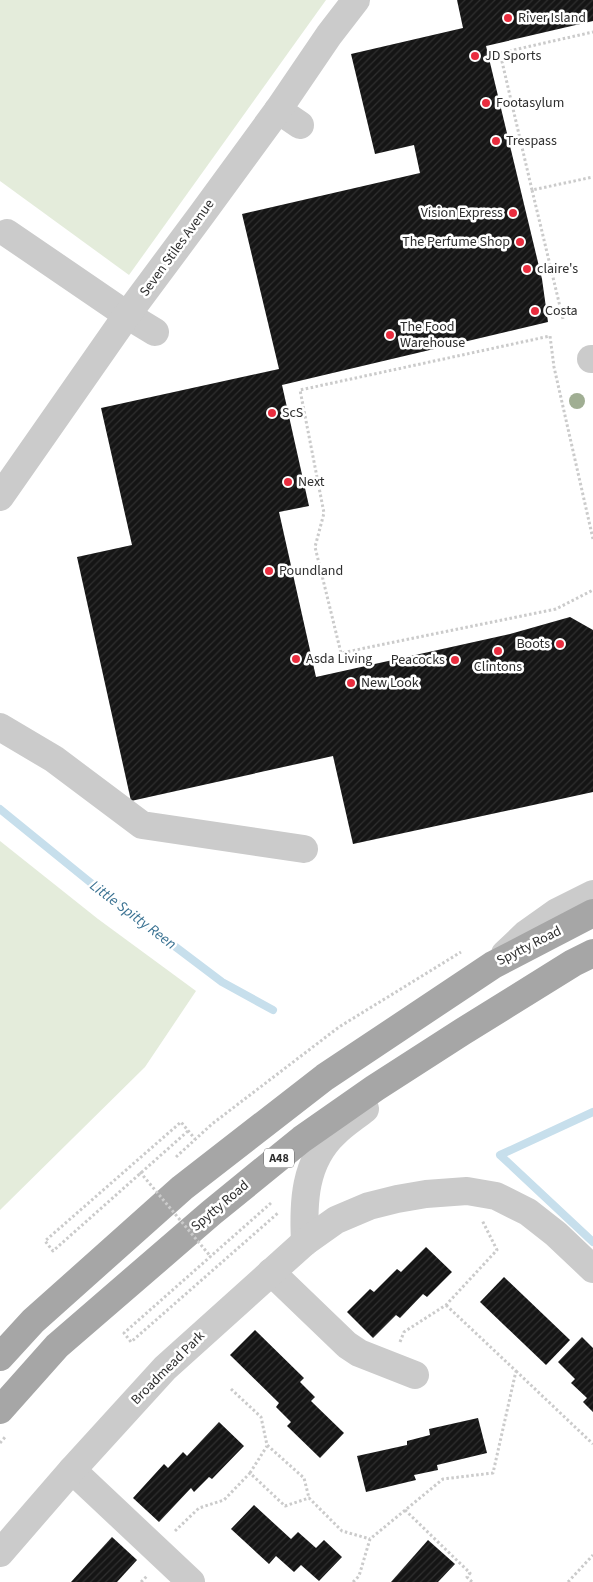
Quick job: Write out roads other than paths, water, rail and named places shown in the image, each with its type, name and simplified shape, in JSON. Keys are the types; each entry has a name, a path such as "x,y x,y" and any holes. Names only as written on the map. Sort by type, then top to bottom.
{"main road":[{"name":"Spytty Road","path":"0,1357 33,1321 182,1188 324,1077 492,965 593,913"},
{"name":"Spytty Road","path":"0,1410 57,1346 211,1213 302,1139 375,1088 462,1032 573,963 593,953"}],"street":[{"name":"Seven Stiles Avenue","path":"0,497 127,315 289,117 329,35 356,0"},
{"path":"7,233 127,315 156,332"},
{"path":"0,727 54,759 142,825 304,849"},
{"path":"492,965 526,934 557,912 593,894"},
{"path":"305,1242 304,1197 308,1178 322,1148 334,1133 462,1032"},
{"name":"Broadmead Park","path":"0,1553 72,1470 166,1368 305,1242 336,1220 369,1206 426,1194 467,1191 496,1196 528,1212 556,1234 593,1269"},
{"path":"271,1272 347,1345 359,1353 415,1375"},
{"path":"72,1470 191,1582"}],"waterway":[{"name":"Little Spitty Reen","path":"0,809 91,883 222,982 273,1010"},
{"path":"593,1112 500,1155 593,1242"}],"place":[{"name":"River Island","path":"508,18"},
{"name":"JD Sports","path":"475,56"},
{"name":"Footasylum","path":"486,103"},
{"name":"Trespass","path":"496,141"},
{"name":"Vision Express","path":"513,213"},
{"name":"The Perfume Shop","path":"520,242"},
{"name":"claire's","path":"527,269"},
{"name":"Costa","path":"535,311"},
{"name":"The Food Warehouse","path":"390,335"},
{"name":"ScS","path":"272,413"},
{"name":"Next","path":"288,482"},
{"name":"Poundland","path":"269,571"},
{"name":"Boots","path":"560,644"},
{"name":"Clintons","path":"498,651"},
{"name":"Asda Living","path":"296,659"},
{"name":"Peacocks","path":"455,660"},
{"name":"New Look","path":"351,683"}]}
